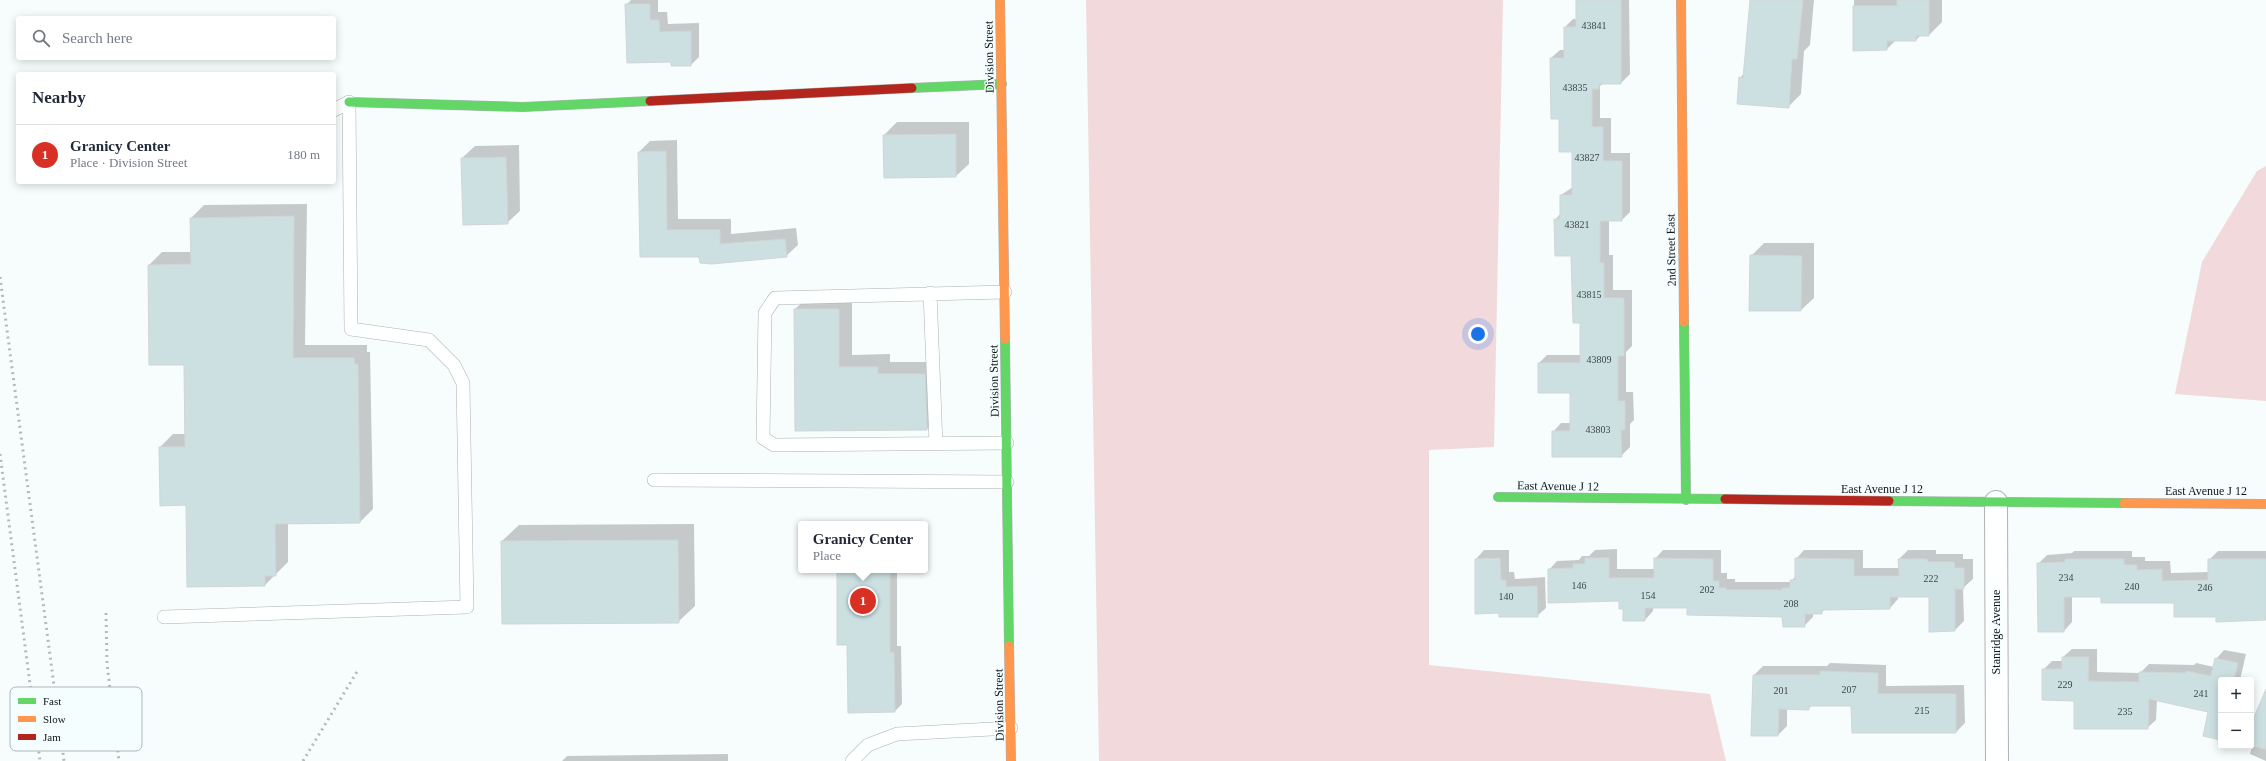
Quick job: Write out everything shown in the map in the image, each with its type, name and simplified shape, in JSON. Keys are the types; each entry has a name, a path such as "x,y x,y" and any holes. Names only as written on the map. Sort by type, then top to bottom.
{"street":[{"name":"Division Street","path":"1000,0 1011,761"},
{"name":"2nd Street East","path":"1681,0 1686,500"},
{"path":"349,102 523,107 1002,84"},
{"name":"East Avenue J 12","path":"1498,497 1686,500 2266,504"},
{"name":"Stanridge Avenue","path":"1996,502 1996,761"}],"lane":[{"path":"164,617 467,607 463,383 454,365 429,340 351,329 349,102 336,109"},
{"path":"1005,292 775,298 765,313 763,438 774,445 1007,443"},
{"path":"930,293 936,444"},
{"path":"654,480 1007,482"},
{"path":"852,761 868,745 897,734 1011,728"}],"shaded area":[{"path":"1086,0 1503,0 1494,447 1429,450 1429,665 1710,694 1726,761 1099,761"},
{"path":"2266,166 2266,401 2175,394 2202,262 2257,171"}],"building":[{"path":"1576,0 1621,0 1621,84 1599,84 1599,89 1592,89 1592,127 1603,127 1603,161 1622,161 1622,221 1600,221 1600,263 1604,263 1604,298 1624,298 1624,356 1618,356 1618,401 1625,401 1625,430 1621,430 1622,457 1552,457 1552,431 1570,431 1570,393 1538,393 1538,363 1580,363 1580,323 1573,323 1571,256 1555,256 1554,219 1560,219 1560,195 1572,195 1572,152 1559,152 1559,119 1551,119 1550,58 1564,58 1564,27 1576,27"},
{"path":"1750,0 1803,0 1797,59 1792,59 1789,108 1737,104 1739,77 1743,78"},
{"path":"1897,0 1929,0 1929,36 1916,36 1916,41 1887,41 1887,50 1853,51 1853,6 1897,6"},
{"path":"625,4 650,4 650,20 659,20 660,32 691,31 691,66 671,66 671,62 627,63"},
{"path":"956,134 956,177 884,178 883,135"},
{"path":"666,151 667,230 720,230 720,244 785,239 787,257 712,264 700,263 699,257 640,257 638,152"},
{"path":"506,157 508,224 463,225 461,158"},
{"path":"294,216 293,358 354,358 355,364 358,364 360,523 275,524 276,576 265,576 265,586 187,587 186,505 160,506 159,447 185,447 184,365 149,365 148,265 191,264 190,218"},
{"path":"1750,255 1802,256 1801,311 1749,311"},
{"path":"794,309 839,309 839,367 878,367 878,374 925,374 927,430 795,431"},
{"path":"678,540 679,623 502,624 501,541"},
{"path":"1500,558 1501,580 1506,580 1506,587 1537,586 1538,617 1499,617 1499,613 1475,614 1475,559"},
{"path":"1585,558 1609,558 1609,578 1654,578 1654,558 1713,559 1713,581 1719,581 1719,588 1726,588 1726,590 1782,590 1782,588 1790,588 1790,580 1795,580 1795,558 1854,559 1854,576 1899,576 1898,559 1927,559 1928,562 1954,562 1955,568 1964,568 1964,589 1955,589 1955,631 1929,632 1929,597 1890,597 1890,609 1822,610 1822,614 1805,614 1805,627 1783,627 1782,617 1687,615 1687,608 1645,608 1645,621 1623,621 1623,609 1619,609 1619,601 1548,603 1548,569 1573,568 1573,564 1585,564"},
{"path":"2065,559 2124,559 2124,565 2137,565 2137,570 2162,569 2162,581 2208,580 2208,559 2266,559 2266,620 2216,622 2216,617 2174,617 2174,603 2101,603 2101,597 2064,597 2064,632 2038,632 2037,563 2065,562"},
{"path":"837,573 890,573 890,653 894,652 895,712 848,713 847,645 837,645"},
{"path":"2062,657 2089,657 2088,681 2139,682 2139,672 2186,673 2186,671 2211,676 2215,658 2238,663 2235,677 2218,677 2218,739 2203,736 2208,712 2149,699 2148,729 2074,729 2074,701 2042,700 2042,669 2062,669"},
{"path":"1820,671 1878,673 1878,694 1956,694 1956,733 1852,733 1851,706 1809,706 1809,710 1779,709 1778,736 1751,736 1753,675 1820,675"},
{"path":"2266,689 2266,749 2254,747 2254,717"}],"railway":[{"path":"0,277 54,687"},
{"path":"0,454 30,687"},
{"path":"106,613 107,664 110,687"},
{"path":"303,761 358,670"},
{"path":"39,751 40,761"},
{"path":"63,751 64,761"},
{"path":"118,751 119,761"}],"traffic: fast":[{"path":"912,88 1002,84"},
{"path":"349,102 523,107 650,101"},
{"path":"1684,322 1686,500"},
{"path":"1005,339 1009,646"},
{"path":"1498,497 1725,499"},
{"path":"1889,501 2124,503"}],"traffic: slow":[{"path":"1000,0 1005,339"},
{"path":"1681,0 1684,322"},
{"path":"2124,503 2266,504"},
{"path":"1009,646 1011,761"}],"traffic: jam":[{"path":"650,101 912,88"},
{"path":"1725,499 1889,501"}],"place":[{"name":"Granicy Center","path":"863,601"}]}
